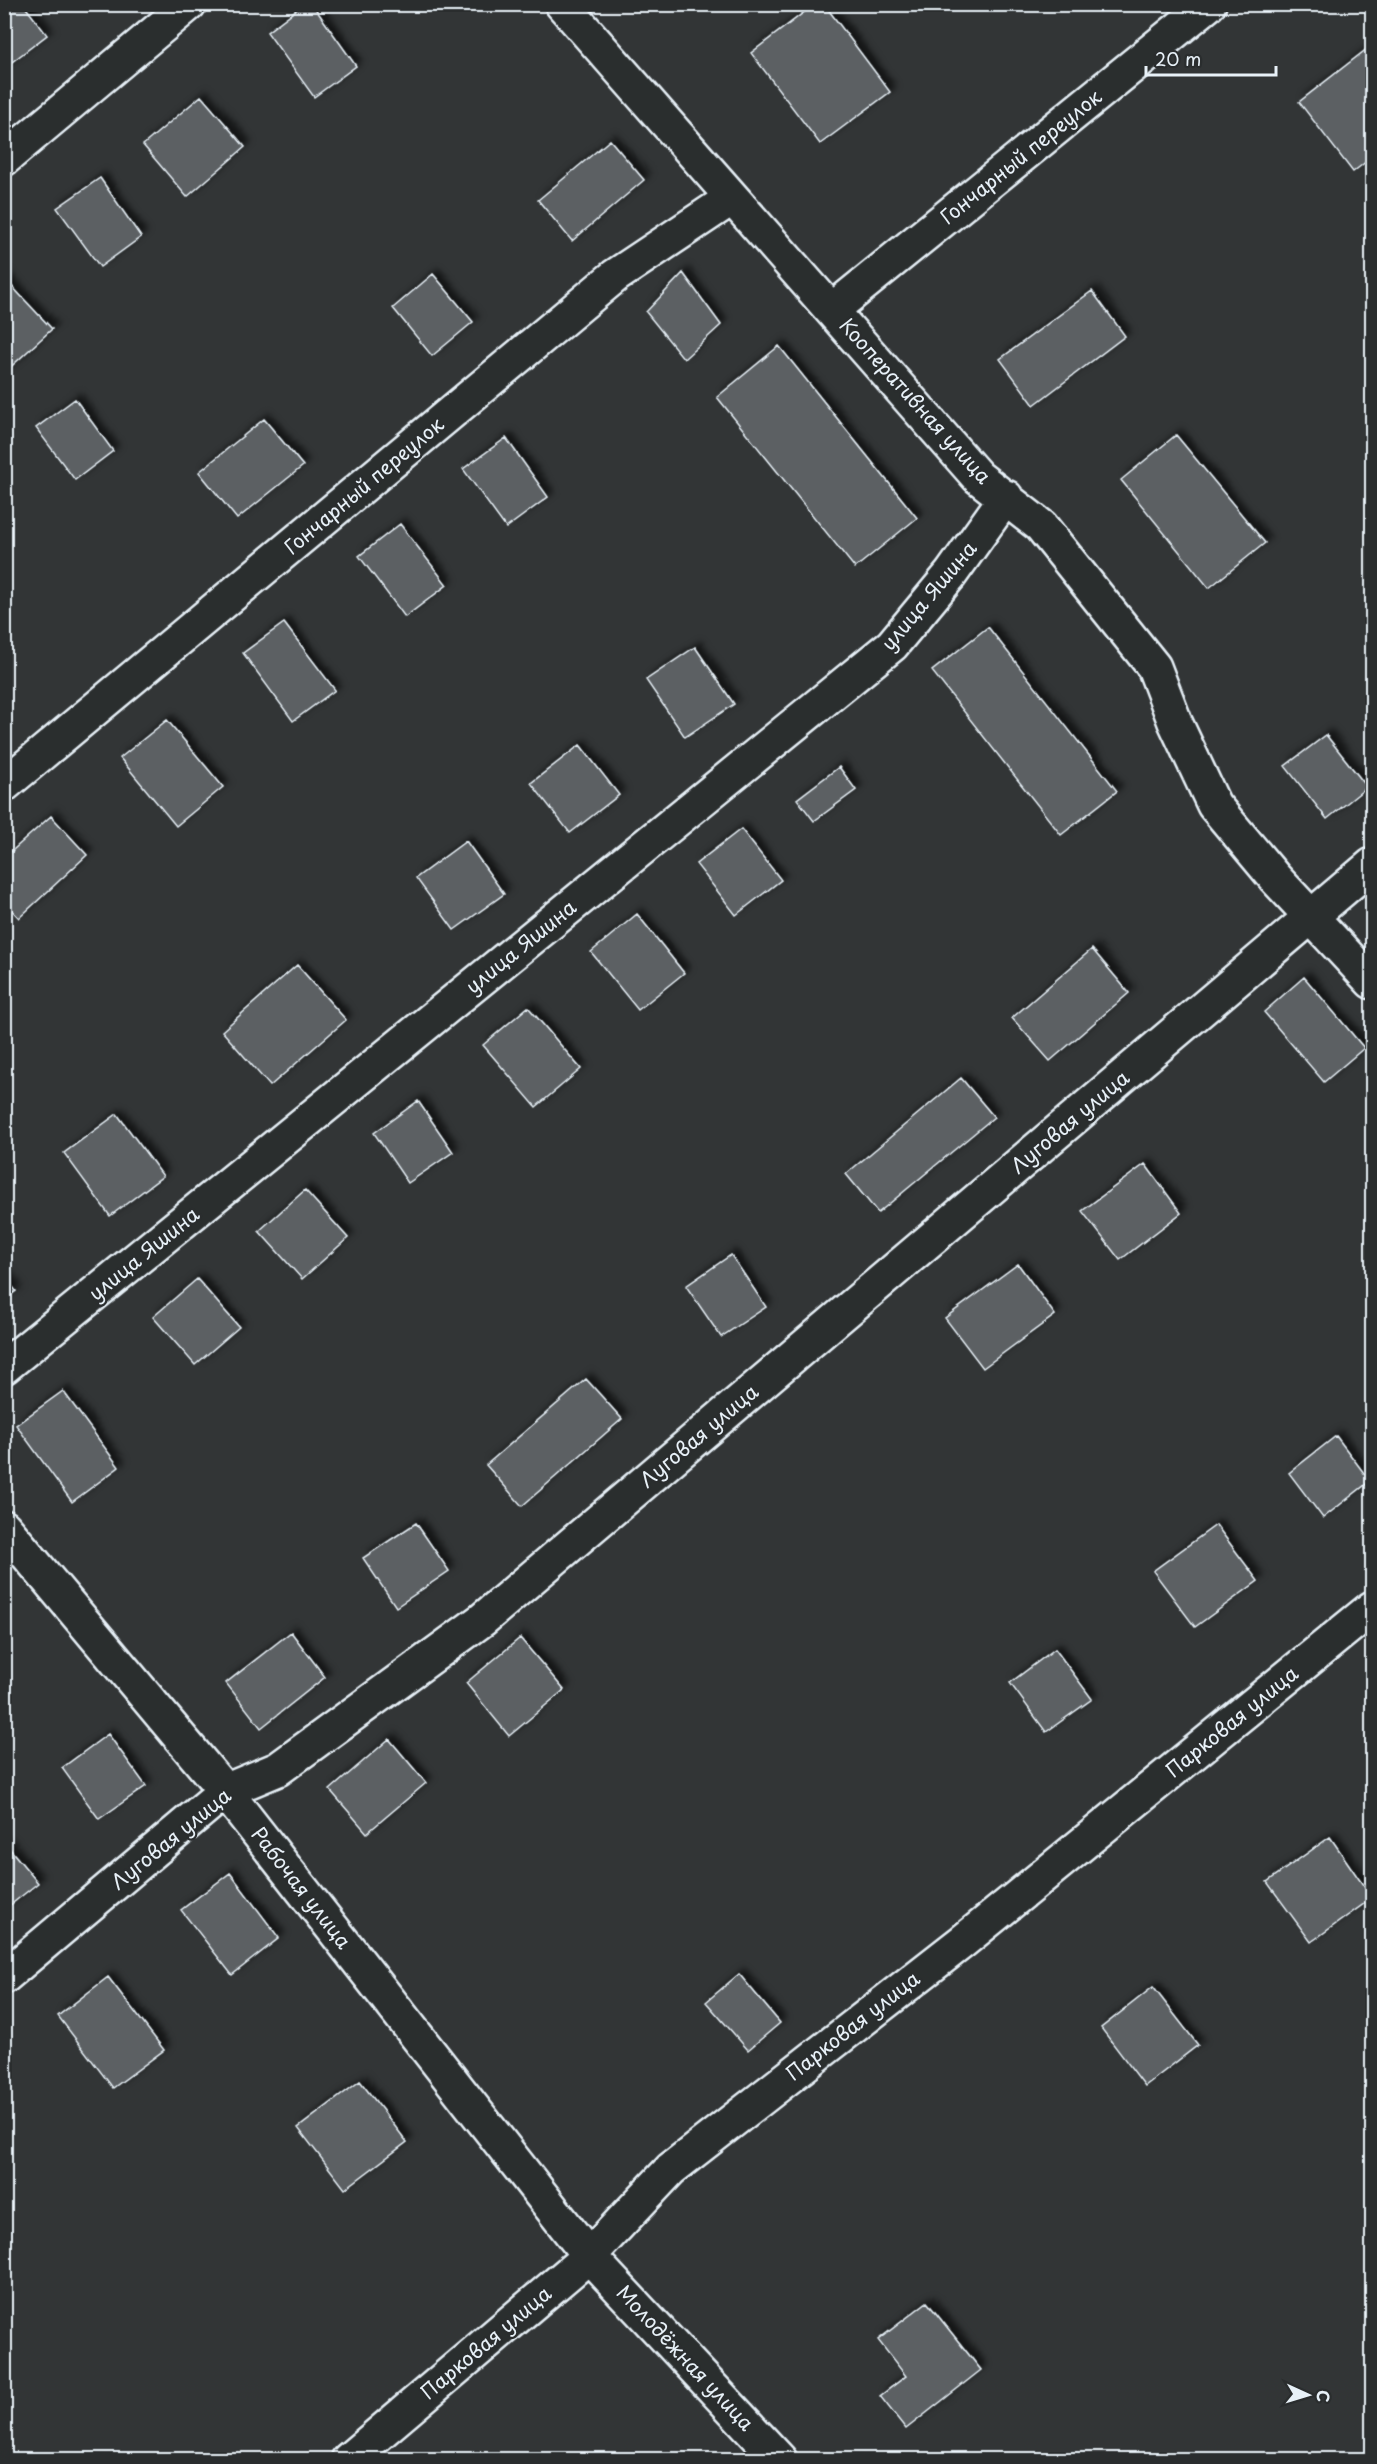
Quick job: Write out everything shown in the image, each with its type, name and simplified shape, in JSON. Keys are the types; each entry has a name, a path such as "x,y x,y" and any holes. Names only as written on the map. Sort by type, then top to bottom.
{"street":[{"path":"4,159 189,4"},
{"name":"Кооперативная улица","path":"562,4 978,477 1041,526 1154,667 1175,722 1214,805 1275,878 1313,916 1372,982"},
{"name":"Гончарный переулок","path":"832,310 1209,4"},
{"name":"Гончарный переулок","path":"4,786 615,276 732,198"},
{"name":"улица Яшина","path":"4,1367 892,645 951,574 1006,497"},
{"name":"Луговая улица","path":"4,1977 225,1791 278,1769 482,1620 1372,865"},
{"name":"Рабочая улица","path":"4,1527 225,1791 589,2256"},
{"name":"Парковая улица","path":"348,2460 589,2256 670,2169 962,1942 1372,1608"},
{"name":"Молодёжная улица","path":"589,2256 780,2460"}],"building":[{"path":"4,4 23,4 47,35 4,68"},
{"path":"304,4 312,4 356,66 314,97 267,32"},
{"path":"815,4 824,4 890,92 820,144 751,53"},
{"path":"1372,45 1372,157 1353,172 1299,102"},
{"path":"201,96 245,147 187,197 143,145"},
{"path":"610,140 644,180 572,241 538,200"},
{"path":"100,178 141,237 100,267 57,208"},
{"path":"683,273 721,325 684,359 646,312"},
{"path":"433,274 473,322 432,356 393,308"},
{"path":"4,278 52,329 4,373"},
{"path":"1092,291 1125,336 1034,405 1000,359"},
{"path":"779,346 917,518 855,568 717,397"},
{"path":"75,399 113,451 75,480 36,428"},
{"path":"264,419 303,466 237,519 199,472"},
{"path":"1176,435 1265,543 1209,588 1121,480"},
{"path":"506,438 548,497 506,528 463,469"},
{"path":"400,524 447,585 405,617 359,556"},
{"path":"284,623 335,690 293,721 243,653"},
{"path":"988,627 1117,791 1061,835 932,671"},
{"path":"695,647 734,704 685,737 646,680"},
{"path":"167,720 223,787 176,826 120,758"},
{"path":"1326,735 1367,787 1327,819 1285,766"},
{"path":"580,745 619,795 570,833 531,783"},
{"path":"839,767 856,790 814,821 797,799"},
{"path":"51,816 87,855 19,918 4,902 4,858"},
{"path":"741,829 781,880 736,915 696,864"},
{"path":"466,841 504,894 454,930 416,878"},
{"path":"637,914 684,973 638,1010 591,952"},
{"path":"1092,949 1129,993 1050,1061 1012,1018"},
{"path":"297,965 346,1020 270,1086 222,1031"},
{"path":"1304,977 1364,1048 1324,1082 1264,1012"},
{"path":"528,1007 581,1069 536,1107 483,1045"},
{"path":"961,1078 994,1117 878,1213 846,1174"},
{"path":"418,1101 453,1152 408,1183 374,1133"},
{"path":"117,1114 163,1176 110,1216 64,1153"},
{"path":"1145,1164 1181,1213 1120,1260 1082,1211"},
{"path":"305,1190 348,1238 302,1279 259,1231"},
{"path":"731,1255 766,1307 721,1337 686,1286"},
{"path":"1018,1264 1055,1315 983,1368 945,1318"},
{"path":"4,1276 16,1291 4,1300"},
{"path":"197,1279 239,1327 195,1365 153,1317"},
{"path":"586,1379 622,1419 522,1506 486,1465"},
{"path":"63,1391 119,1467 72,1502 16,1425"},
{"path":"1336,1436 1370,1481 1323,1518 1289,1473"},
{"path":"416,1523 449,1571 396,1607 363,1558"},
{"path":"1216,1525 1258,1581 1195,1627 1153,1571"},
{"path":"291,1632 325,1677 261,1728 226,1683"},
{"path":"520,1638 564,1690 509,1736 466,1683"},
{"path":"1055,1649 1092,1699 1046,1732 1010,1683"},
{"path":"108,1734 146,1786 99,1819 62,1768"},
{"path":"389,1739 426,1783 367,1833 330,1790"},
{"path":"1330,1837 1372,1898 1311,1942 1267,1882"},
{"path":"4,1842 38,1883 4,1910"},
{"path":"230,1873 279,1938 232,1975 181,1910"},
{"path":"739,1974 780,2023 748,2050 706,2002"},
{"path":"108,1977 164,2050 113,2088 58,2016"},
{"path":"1153,1987 1198,2045 1145,2086 1101,2028"},
{"path":"360,2081 407,2142 345,2189 298,2128"},
{"path":"927,2302 981,2370 906,2429 880,2396 906,2376 878,2340"}]}
